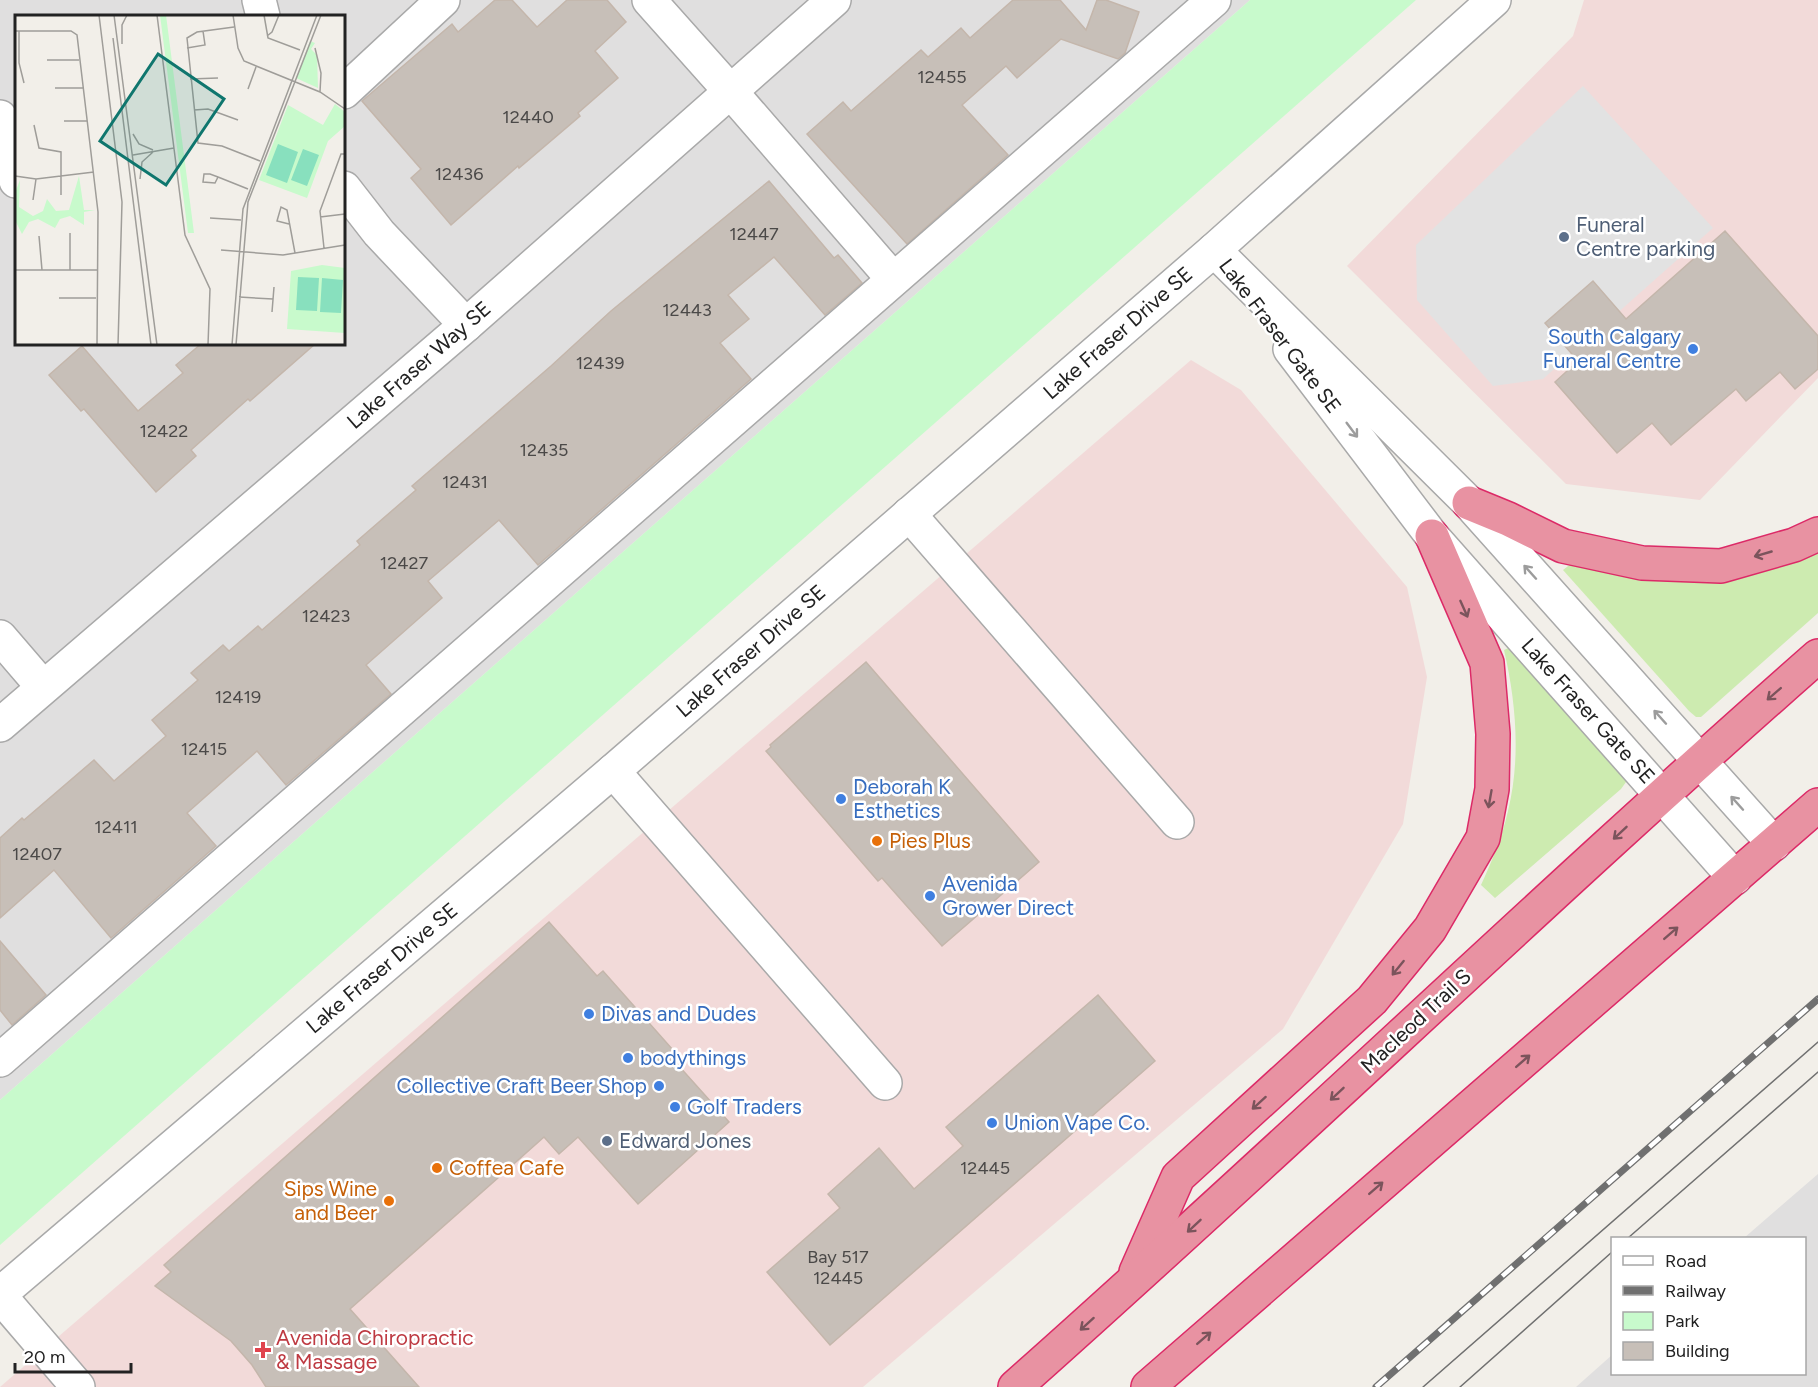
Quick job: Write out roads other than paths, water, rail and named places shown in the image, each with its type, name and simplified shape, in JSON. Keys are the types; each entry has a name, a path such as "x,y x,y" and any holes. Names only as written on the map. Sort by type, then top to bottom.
{"highway":[{"path":"1469,503 1563,546 1642,563 1721,566 1794,545 1818,534"},
{"path":"1131,1285 1178,1177 1372,1000 1430,928 1482,838 1492,778 1493,734 1487,663 1432,536"},
{"name":"Macleod Trail S","path":"1015,1387 1131,1285 1699,761 1818,656"},
{"path":"1148,1387 1818,805"}],"street":[{"path":"259,0 263,15"},
{"path":"345,91 443,0"},
{"path":"649,0 892,279"},
{"name":"Lake Fraser Way SE","path":"0,725 466,325 834,0"},
{"path":"0,1060 1214,0"},
{"name":"Lake Fraser Drive SE","path":"0,1295 613,771 1214,250 1494,0"},
{"path":"0,117 15,177"},
{"path":"345,189 379,234 466,325"},
{"name":"Lake Fraser Gate SE","path":"1214,250 1469,503 1774,844"},
{"name":"Lake Fraser Gate SE","path":"1214,250 1432,536 1736,878"},
{"path":"909,514 1177,822"},
{"path":"0,637 43,687"},
{"path":"613,771 885,1083"},
{"path":"0,1295 78,1387"}],"tram line":[{"path":"1423,1387 1818,1042"},
{"path":"1629,1237 1818,1072"},
{"path":"1460,1387 1611,1253"}],"railway":[{"path":"1376,1387 1818,999"}],"place":[{"name":"Funeral Centre parking","path":"1564,237"},
{"name":"South Calgary Funeral Centre","path":"1693,349"},
{"name":"Deborah K Esthetics","path":"841,799"},
{"name":"Pies Plus","path":"877,841"},
{"name":"Avenida Grower Direct","path":"930,896"},
{"name":"Divas and Dudes","path":"589,1014"},
{"name":"bodythings","path":"628,1058"},
{"name":"Collective Craft Beer Shop","path":"659,1086"},
{"name":"Golf Traders","path":"675,1107"},
{"name":"Union Vape Co.","path":"992,1123"},
{"name":"Edward Jones","path":"607,1141"},
{"name":"Coffea Cafe","path":"437,1168"},
{"name":"Sips Wine and Beer","path":"389,1201"},
{"name":"Avenida Chiropractic & Massage","path":"263,1350"}]}
